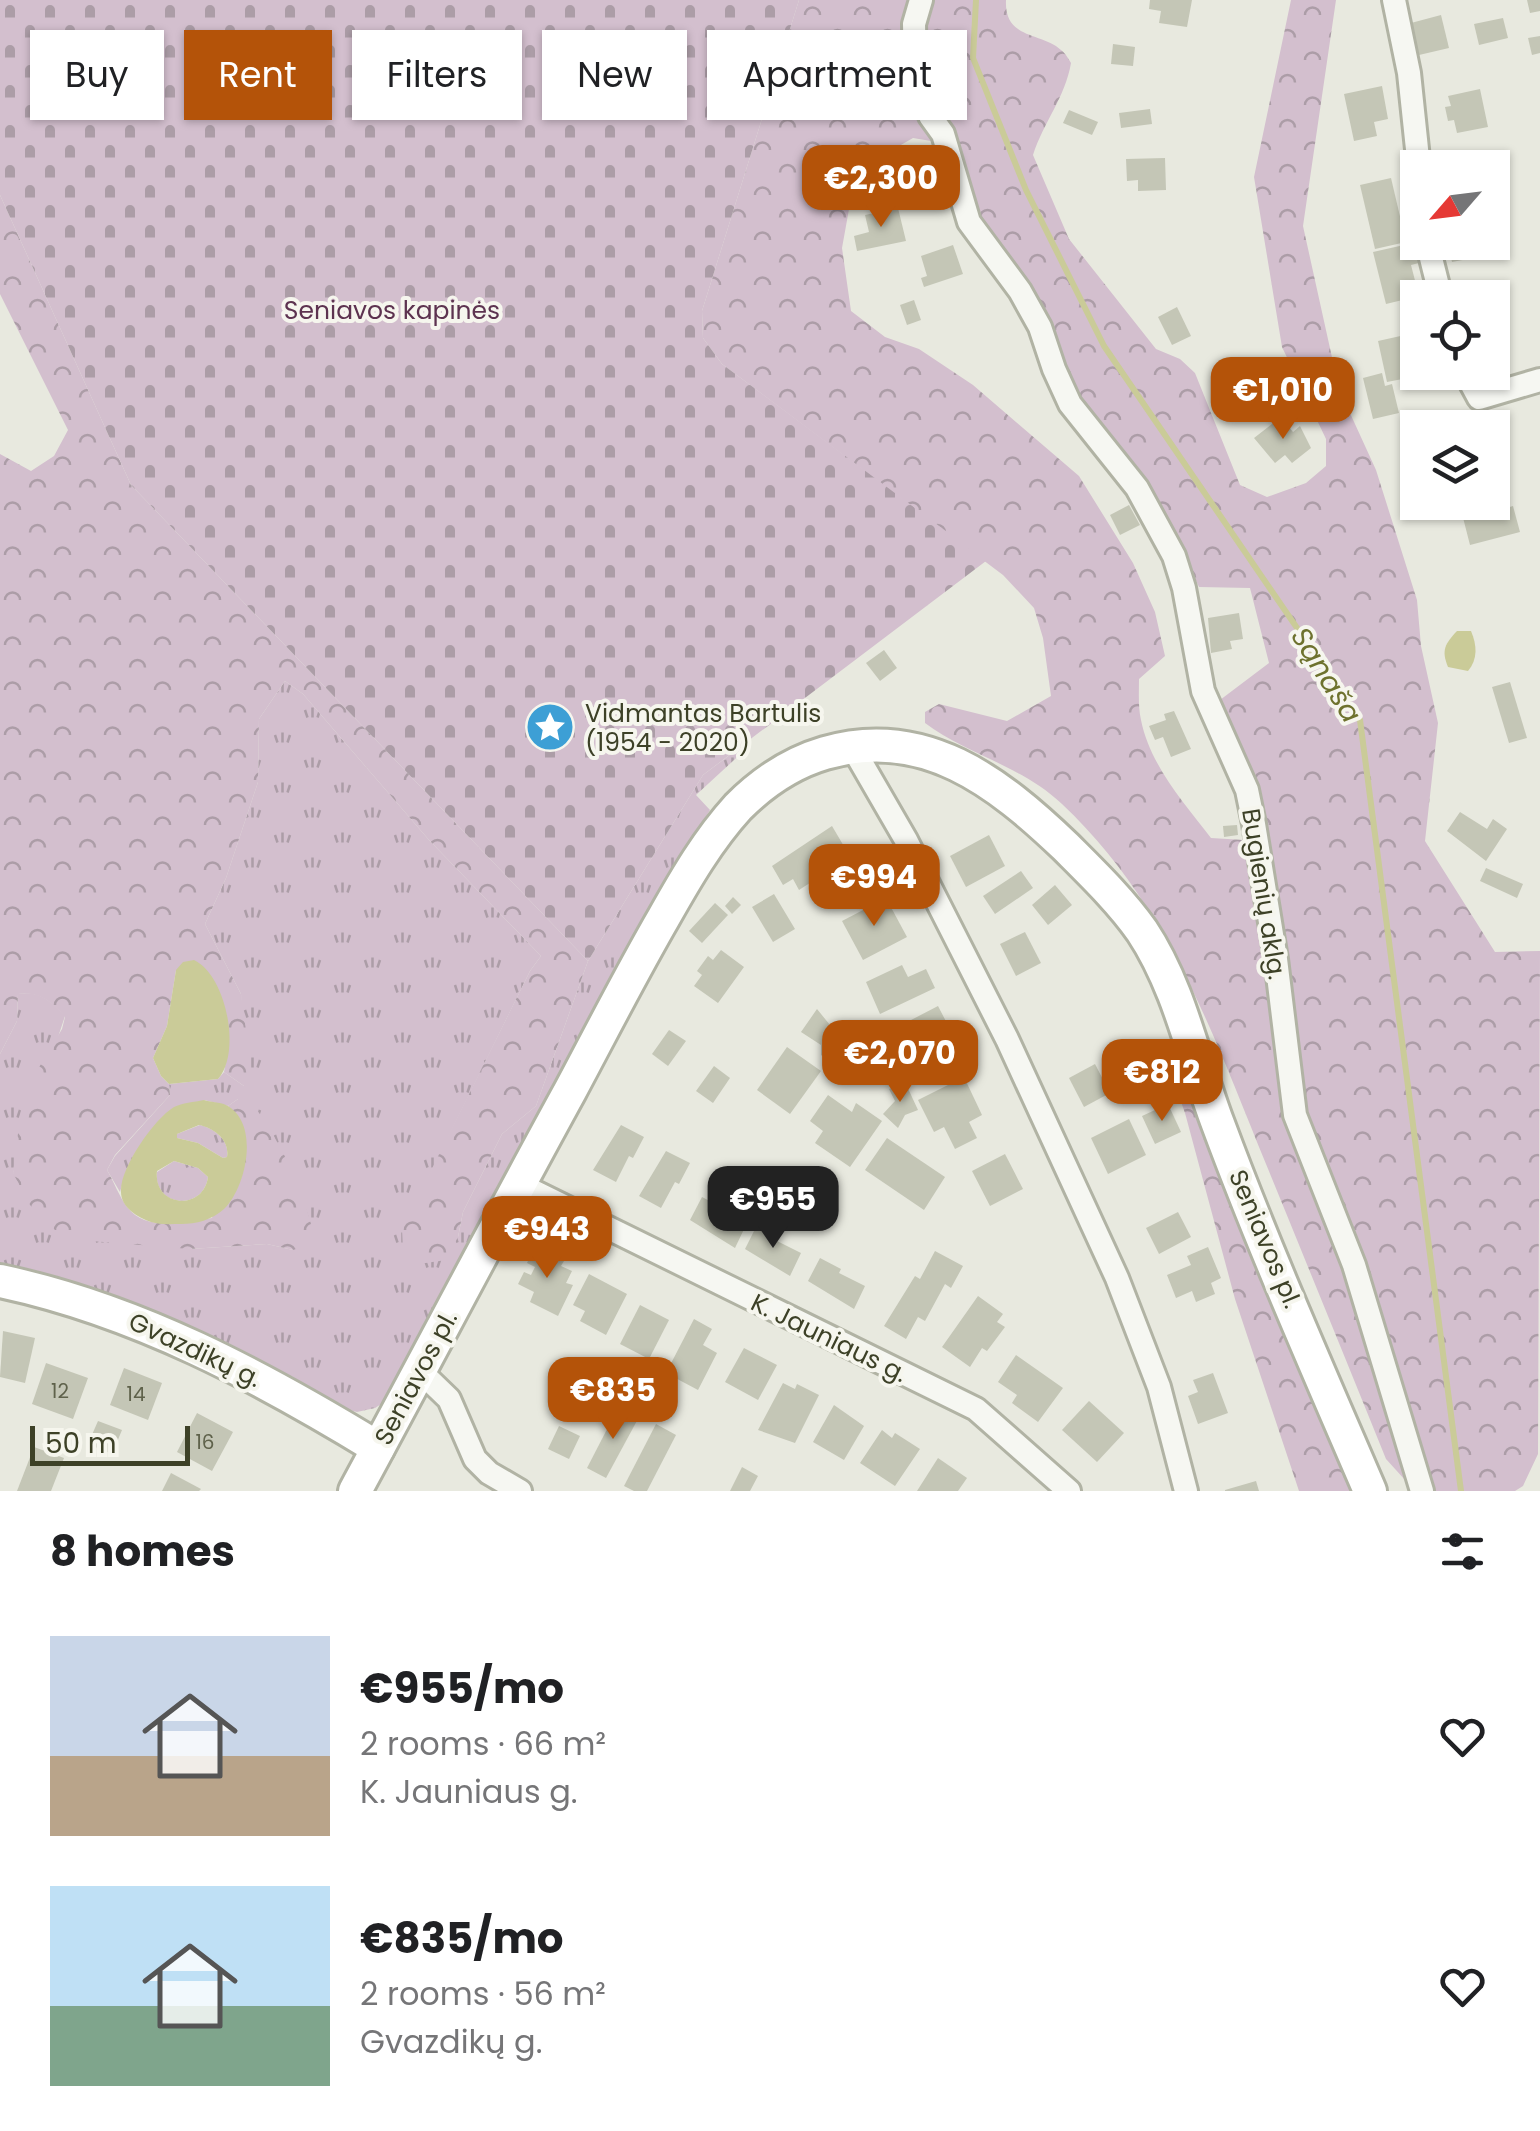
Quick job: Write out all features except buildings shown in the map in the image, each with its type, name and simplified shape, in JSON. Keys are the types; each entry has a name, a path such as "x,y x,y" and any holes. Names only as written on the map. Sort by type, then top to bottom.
{"main road":[{"name":"Seniavos pl.","path":"355,1491 626,983 714,836 739,806 780,772 851,745 883,743 918,749 955,763 1024,806 1115,898 1142,932 1162,968 1243,1190 1370,1491"},
{"name":"Gvazdikų g.","path":"0,1281 96,1305 136,1321 308,1405 378,1448"}],"street":[{"name":"Bugienių aklg.","path":"921,0 914,24 915,69 930,116 942,134 969,222 1034,315 1070,404 1137,488 1174,556 1184,588 1203,691 1247,790 1276,959 1295,1115 1354,1265 1422,1491"},
{"path":"1394,0 1410,73 1417,150"},
{"path":"1510,389 1540,380"},
{"path":"1475,390 1480,398 1507,390"},
{"path":"851,745 906,840 1007,1038 1117,1278 1159,1387 1186,1491"},
{"name":"K. Jauniaus g.","path":"519,1184 976,1410 1069,1491"},
{"path":"420,1370 450,1398 475,1459 489,1473 520,1491"}],"green space":[{"name":"Seniavos kapinės","path":"0,0 799,0 790,30 707,30 707,120 762,120 702,311 703,338 722,364 986,561 703,775 588,961 131,485 0,195"},
{"path":"799,0 1006,0 1007,13 1018,29 1053,44 1071,63 1033,155 1069,239 1156,349 1180,359 1195,373 1240,485 1267,497 1306,483 1326,466 1326,439 1282,347 1254,177 1291,0 1336,0 1303,226 1339,389 1376,470 1417,600 1421,646 1438,723 1425,841 1495,952 1540,951 1538,1454 1523,1486 1515,1491 1415,1491 1386,1459 1206,1018 1159,927 1099,843 1062,804 1030,780 925,723 925,712 939,704 1007,721 1051,696 1043,638 1034,608 1003,575 722,364 703,338 702,311 762,120 967,120 967,30 790,30","holes":["913,138 955,145 978,219 1073,397 1184,555 1199,587 1250,588 1269,663 1220,700 1243,755 1261,823 1244,840 1211,838 1169,783 1145,737 1139,679 1165,656 1155,612 1133,563 1079,476 973,385 919,349 885,337 851,311 842,248 853,187 880,157"]},
{"path":"0,195 131,485 588,961 536,1106 502,1134 463,1212 458,1237 446,1260 419,1264 403,1250 402,1229 541,956 429,840 303,694 285,681 259,719 258,782 226,878 205,924 241,994 253,1082 244,1086 224,1072 229,1044 226,1017 176,970 167,1026 153,1058 169,1084 170,1095 115,1155 107,1170 127,1207 145,1220 166,1223 212,1218 239,1118 228,1106 238,1099 248,1099 290,1167 315,1243 293,1250 267,1244 190,1249 79,1240 58,1233 30,1205 13,1173 23,1094 62,1029 65,1017 44,998 18,994 17,1021 0,1054 0,454 31,471 54,456 68,430 0,294"},
{"path":"285,681 303,694 429,840 541,956 530,971 403,1229 458,1237 463,1212 502,1134 536,1106 588,961 703,775 743,745 746,749 696,795 710,810 649,911 392,1397 375,1408 357,1412 342,1408 293,1377 141,1310 0,1270 0,1054 17,1021 18,994 25,993 44,998 65,1016 13,1173 190,1249 267,1244 293,1250 238,1099 228,1106 204,1100 125,1175 120,1192 107,1170 170,1095 169,1084 218,1079 224,1072 244,1086 241,994 205,924 226,878 258,782 259,719"},
{"path":"1174,1043 1350,1491 1299,1491 1235,1299 1185,1113 1162,1049"},
{"path":"200,1125 220,1136 227,1157 177,1138 177,1134"},
{"path":"174,1161 198,1168 208,1177 197,1196 179,1201 163,1192 157,1172"}],"shaded area":[{"path":"1457,631 1471,631 1474,641 1475,657 1468,671 1448,667 1446,661 1445,648"},
{"path":"194,960 215,981 222,997 229,1051 218,1079 169,1084 153,1058 167,1026 176,970 183,962"},
{"path":"204,1100 226,1105 244,1126 244,1172 232,1199 204,1221 162,1224 140,1217 126,1206 121,1196 122,1180 132,1157 166,1113 177,1106","holes":["199,1125 220,1136 227,1157 177,1138 177,1134","174,1161 198,1168 208,1177 197,1196 179,1201 163,1192 157,1171"]}],"waterway":[{"name":"Sąnaša","path":"976,0 973,58 1026,190 1104,346 1360,720 1461,1491"}],"place":[{"name":"Vidmantas Bartulis (1954 - 2020)","path":"550,727"}]}
